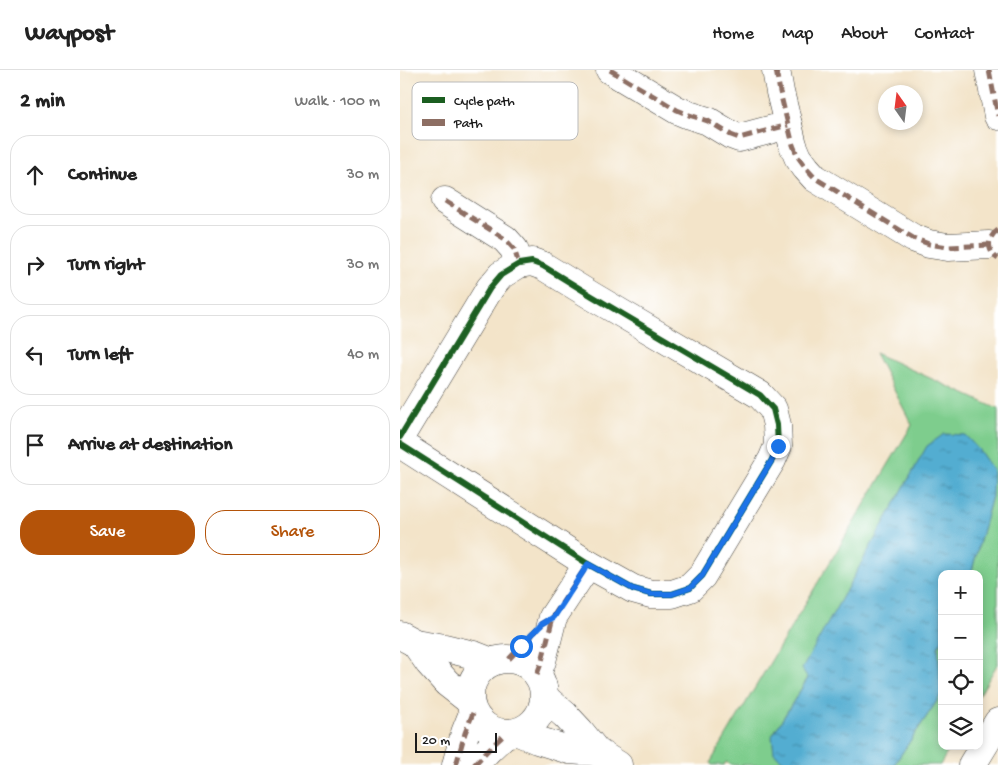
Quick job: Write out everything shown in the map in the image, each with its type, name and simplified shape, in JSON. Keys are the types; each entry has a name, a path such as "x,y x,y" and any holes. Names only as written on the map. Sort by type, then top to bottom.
{"street":[{"path":"610,70 677,110 708,121 739,138 788,125"},
{"path":"776,70 793,145 798,157 815,178 913,238 929,244 948,247 995,245"},
{"path":"989,70 998,116"},
{"path":"445,202 505,239 514,249 519,264"},
{"path":"400,437 490,288 501,275 519,264 532,262 544,266 760,395 773,409 777,425 778,446 772,460 702,576 690,588 672,594 651,594 633,589 588,564 400,444"},
{"path":"474,765 489,749 512,733 528,728 537,719 542,709 542,661 554,617 588,564"},
{"path":"456,765 472,707 470,689 474,678 482,668 501,660 542,624 554,617"},
{"path":"407,639 474,655 520,661 530,666 541,686 565,715 608,758"},
{"path":"407,639 472,707 479,721 486,728 496,732 512,733 568,750 608,758"},
{"path":"972,765 998,722"}],"green space":[{"path":"875,353 998,409 998,663 983,689 983,570 972,570 992,496 808,678 772,736 775,753 788,765 731,765 726,762 724,765 712,765 710,763 912,425"},
{"path":"938,699 938,750 949,750 940,765 894,765"}],"water":[{"path":"944,434 965,435 979,450 993,470 992,496 972,570 938,570 938,699 894,765 788,765 774,753 772,736 808,678 802,669 927,446"}],"marked path":[{"path":"610,70 677,110 708,121 739,138 788,125"},
{"path":"776,70 793,145 798,157 815,178 913,238 929,244 948,247 989,245"},
{"path":"989,70 998,116"},
{"path":"445,201 505,239 514,249 519,264"},
{"path":"998,230 991,237 989,245 994,256 998,259"},
{"path":"537,674 553,617 588,564"},
{"path":"509,659 542,624 553,617"},
{"path":"456,765 473,713"},
{"path":"474,765 505,734"}],"cycle path":[{"path":"400,437 490,288 501,275 519,264 532,262 543,266 760,395 773,409 777,425 778,446 772,460 702,576 690,588 672,594 651,594 633,589 588,564 400,444"}],"route":[{"path":"521,646 542,624 554,617 588,564 633,589 651,594 672,594 690,588 702,576 772,460 778,446"}]}
